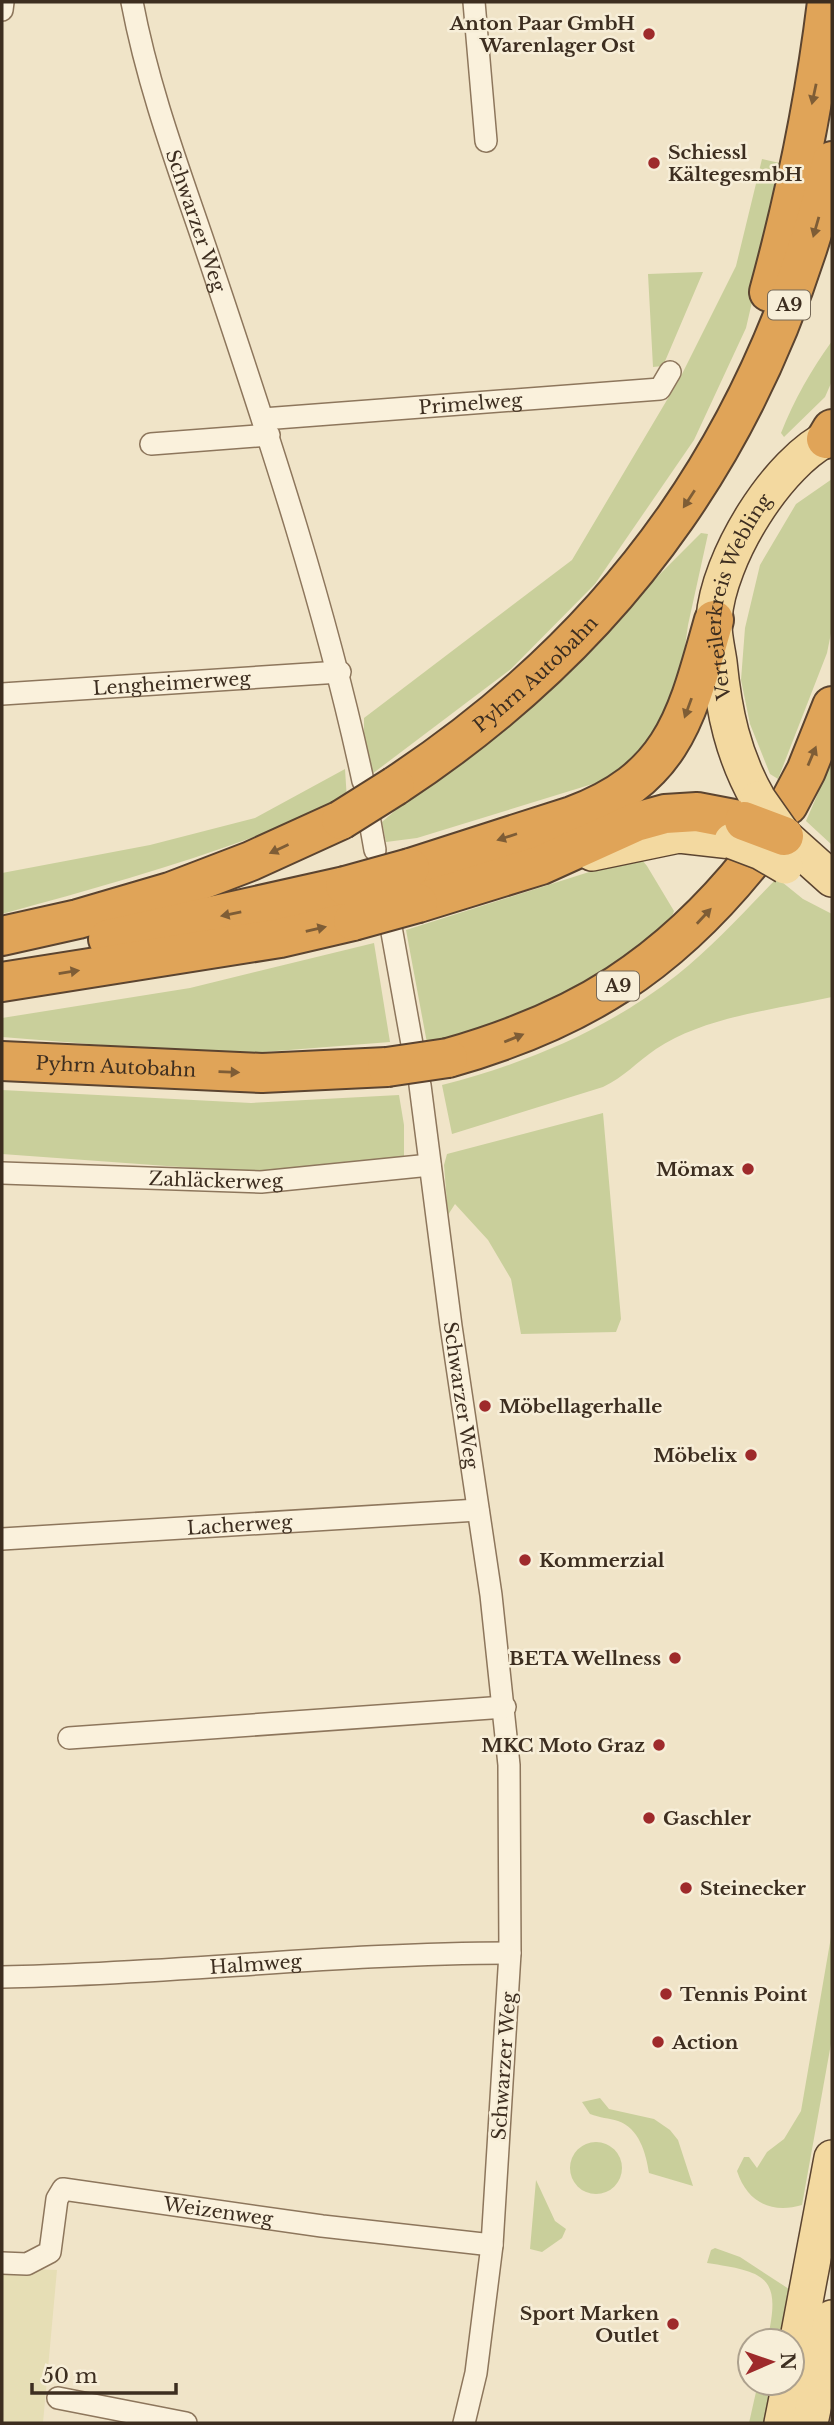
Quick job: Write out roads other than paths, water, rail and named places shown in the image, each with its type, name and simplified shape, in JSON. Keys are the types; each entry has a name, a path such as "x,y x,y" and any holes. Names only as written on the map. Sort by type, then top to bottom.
{"highway":[{"path":"725,441 729,401 761,323 787,228 818,77 827,2"},
{"name":"Pyhrn Autobahn","path":"2,936 78,919 170,892 355,821 379,783 521,693 592,623 666,534 725,441 764,366 797,286 816,227 832,161"},
{"path":"406,900 584,812 625,789 652,767 674,738 688,712 714,620"},
{"name":"Pyhrn Autobahn","path":"2,1061 262,1073 400,1056 448,1058 533,1030 610,991 654,962 694,926 768,834 806,771 832,706"},
{"path":"2,956 349,903 406,900 541,865 636,822 665,814 697,812 768,834"},
{"path":"2,982 280,938 349,903"}],"main road":[{"name":"Verteilerkreis Webling","path":"830,435 777,484 750,522 723,582 714,620 727,723 736,755 768,834 832,879"},
{"path":"768,834 832,899"},
{"path":"804,2327 823,2261 832,2158"},
{"path":"810,2423 832,2318"},
{"path":"782,2423 787,2397"}],"street":[{"path":"2,10 3,2"},
{"name":"Schwarzer Weg","path":"132,2 144,66 266,427 340,672 379,783"},
{"path":"474,2 486,141"},
{"name":"Primelweg","path":"266,427 660,389 670,372"},
{"path":"151,444 266,427"},
{"name":"Lengheimerweg","path":"2,694 340,672"},
{"path":"355,821 375,850"},
{"path":"400,1056 406,900"},
{"name":"Schwarzer Weg","path":"420,1085 505,1707 511,1827 510,1953 492,2245 482,2334 464,2423"},
{"name":"Zahläckerweg","path":"2,1173 261,1182 429,1165"},
{"name":"Lacherweg","path":"2,1539 478,1510"},
{"path":"69,1738 505,1707"},
{"name":"Halmweg","path":"2,1977 92,1975 385,1956 510,1953"},
{"name":"Weizenweg","path":"2,2263 27,2264 51,2252 57,2199 63,2189 315,2225 492,2245"},
{"path":"58,2398 186,2423"}],"place":[{"name":"Anton Paar GmbH Warenlager Ost","path":"649,34"},
{"name":"Schiessl KältegesmbH","path":"654,163"},
{"name":"Mömax","path":"748,1169"},
{"name":"Möbellagerhalle","path":"485,1406"},
{"name":"Möbelix","path":"751,1455"},
{"name":"Kommerzial","path":"525,1560"},
{"name":"BETA Wellness","path":"675,1658"},
{"name":"MKC Moto Graz","path":"659,1745"},
{"name":"Gaschler","path":"649,1818"},
{"name":"Steinecker","path":"686,1888"},
{"name":"Tennis Point","path":"666,1994"},
{"name":"Action","path":"658,2042"},
{"name":"Sport Marken Outlet","path":"673,2324"}]}
